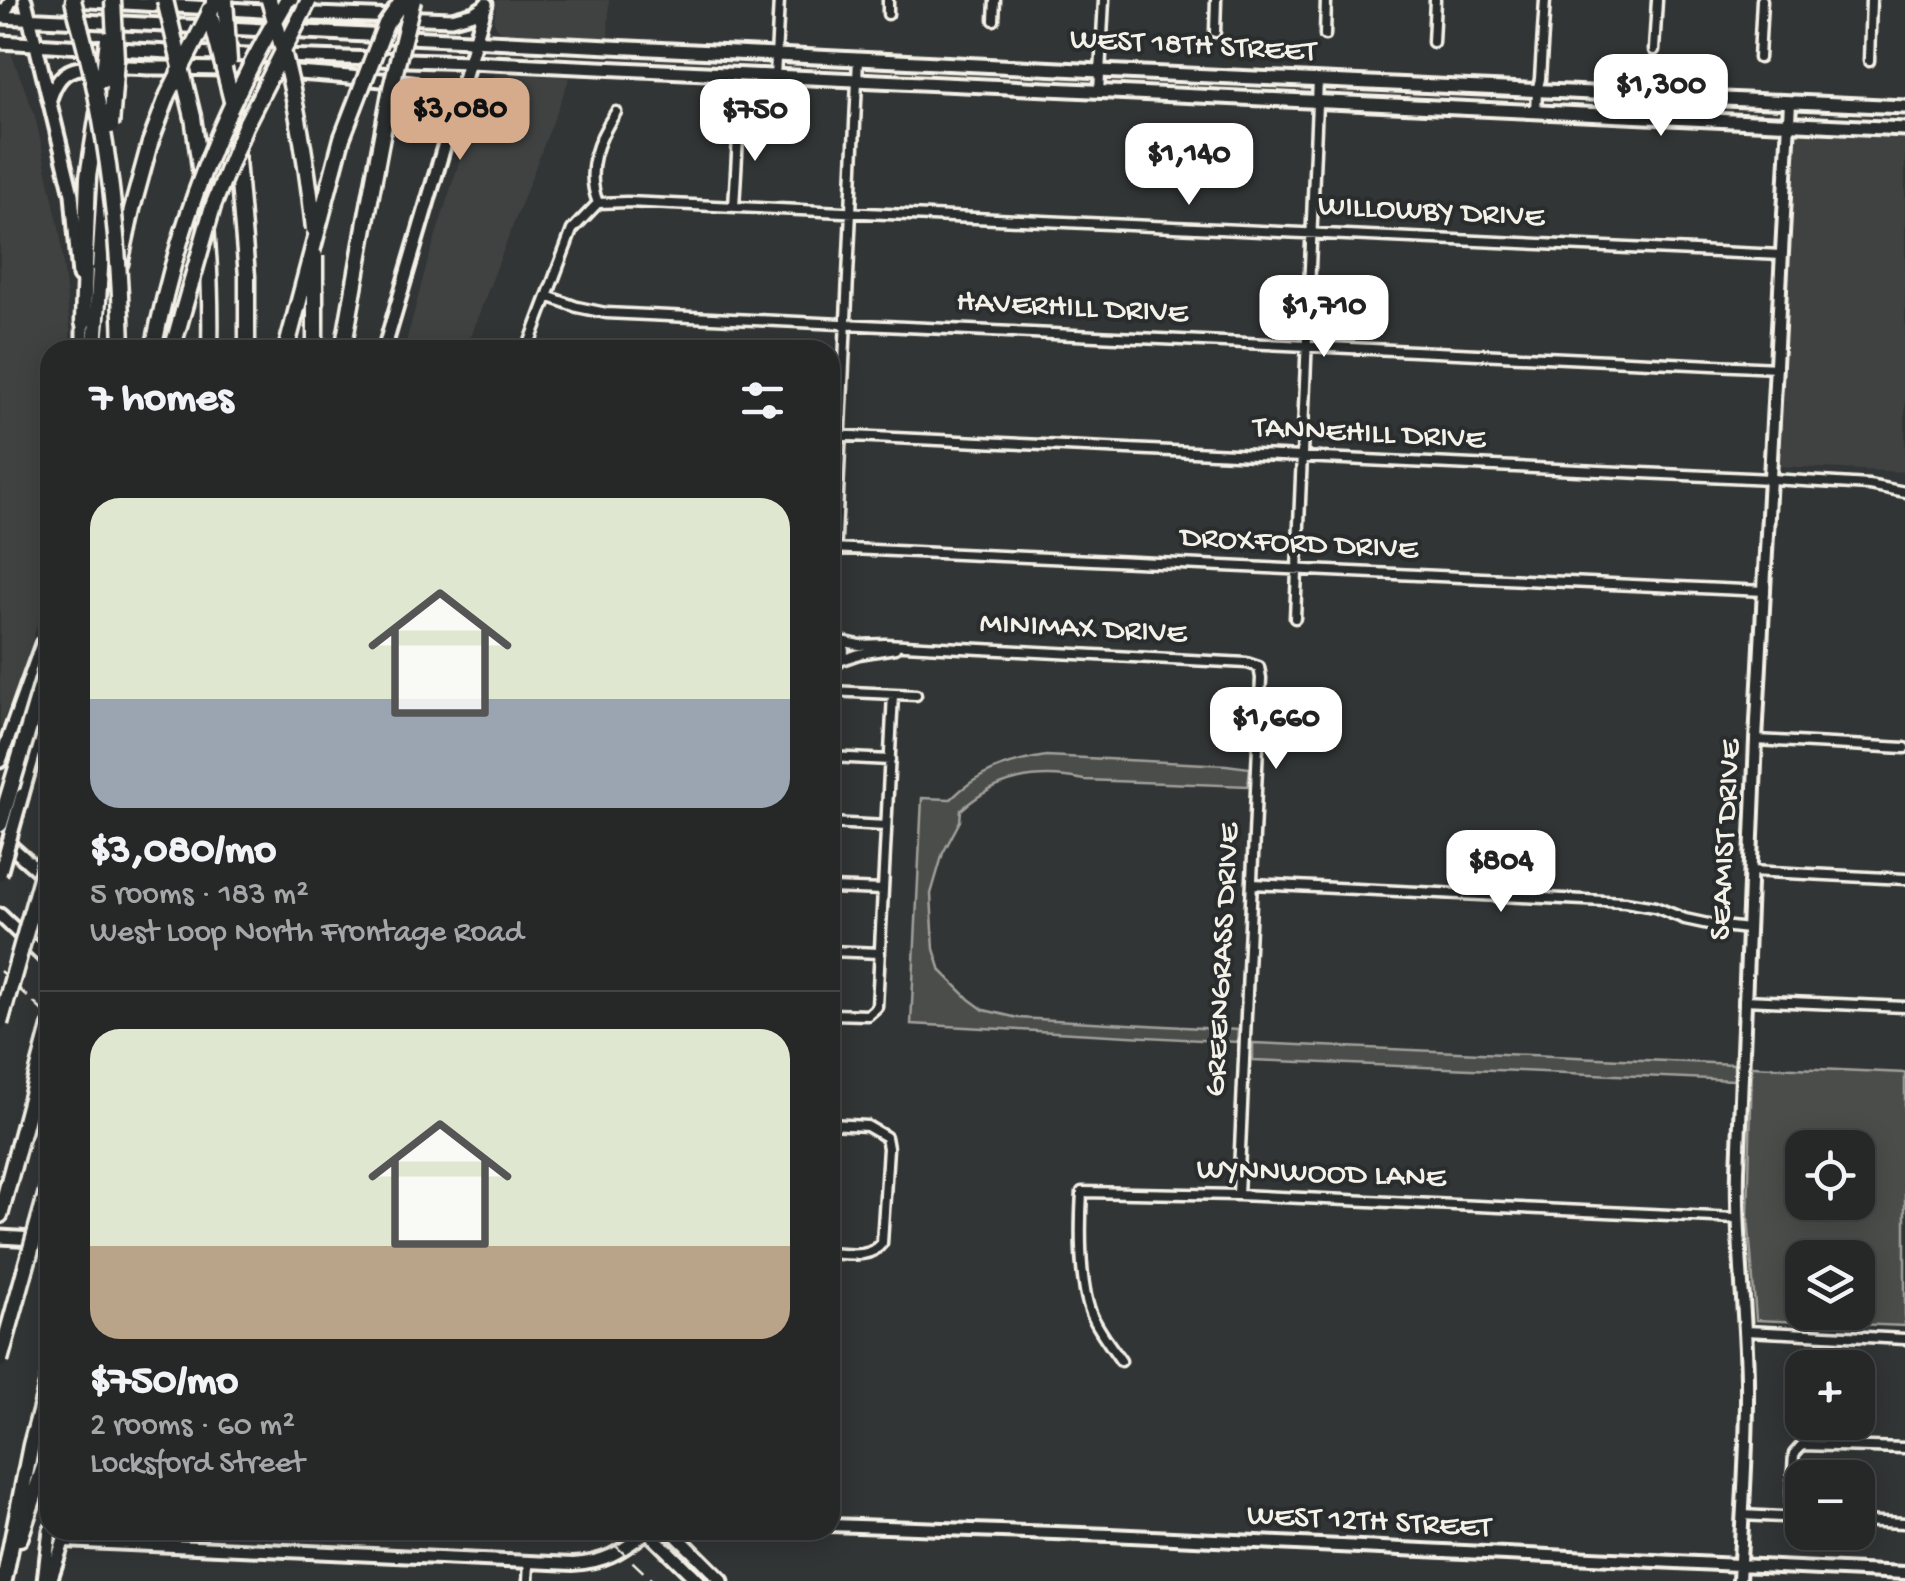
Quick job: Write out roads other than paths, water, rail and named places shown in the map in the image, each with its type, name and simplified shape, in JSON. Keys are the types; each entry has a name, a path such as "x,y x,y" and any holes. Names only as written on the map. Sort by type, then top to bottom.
{"highway":[{"path":"73,0 106,154 121,340"},
{"path":"166,0 193,118 205,205 210,340"},
{"path":"206,0 232,101"},
{"path":"111,340 125,239 150,143 168,95 216,0"},
{"path":"225,0 247,276 247,340"},
{"path":"269,0 296,100 308,172 316,274 315,340"},
{"path":"154,340 195,191 234,98 286,0"},
{"path":"175,340 213,206 238,142 309,0"},
{"path":"289,340 342,138 386,24 404,0"},
{"path":"346,340 391,88 413,0"},
{"path":"83,322 88,177 113,7"},
{"path":"95,340 116,59 113,7"},
{"path":"0,824 40,690"},
{"path":"38,738 40,734"},
{"path":"0,1023 40,881"},
{"path":"0,1215 40,1065"},
{"path":"0,1360 40,1217"},
{"path":"4,1581 40,1412"},
{"path":"4,1581 40,1478"}],"main road":[{"path":"0,15 11,0"},
{"path":"25,0 72,194 82,340"},
{"path":"73,0 452,19 486,3"},
{"path":"387,340 486,3"},
{"name":"WEST 18TH STREET","path":"0,15 1905,107"},
{"name":"WEST 18TH STREET","path":"0,42 1905,130"},
{"path":"564,67 570,45"},
{"path":"978,86 979,65"},
{"path":"50,99 60,77 80,68 195,68 342,76 421,87 432,96 448,128"},
{"path":"1209,97 1210,76"},
{"path":"1661,118 1662,96"},
{"path":"0,761 40,650"},
{"path":"0,874 40,718"},
{"path":"0,837 40,872"},
{"path":"0,915 40,953"},
{"path":"0,1238 40,1240"},
{"path":"47,1581 49,1540"},
{"path":"47,1581 63,1540"},
{"path":"657,1540 698,1581"},
{"path":"681,1540 722,1581"}],"street":[{"path":"775,77 779,0"},
{"path":"888,0 888,14"},
{"path":"994,20 995,0"},
{"path":"1099,92 1104,0"},
{"path":"1214,32 1216,0"},
{"path":"1324,35 1326,0"},
{"path":"1433,42 1435,0"},
{"path":"1536,112 1544,0"},
{"path":"1654,50 1656,0"},
{"path":"1760,58 1762,0"},
{"path":"1869,61 1872,0"},
{"path":"840,461 858,59"},
{"path":"1295,618 1318,80"},
{"name":"SEAMIST DRIVE","path":"1739,1581 1748,1403 1736,1218 1756,740 1790,102"},
{"path":"530,340 572,230 598,204 592,178 596,150 616,112"},
{"path":"734,206 739,120"},
{"name":"WILLOWBY DRIVE","path":"598,204 734,206 1782,255"},
{"name":"HAVERHILL DRIVE","path":"547,296 606,313 1776,368"},
{"name":"TANNEHILL DRIVE","path":"842,436 1771,479 1905,492"},
{"name":"DROXFORD DRIVE","path":"840,548 1765,591"},
{"name":"MINIMAX DRIVE","path":"840,639 859,645 1246,662 1259,667"},
{"path":"840,645 844,650 842,660"},
{"name":"MINIMAX DRIVE","path":"842,660 904,646"},
{"name":"GREENGRASS DRIVE","path":"1238,1195 1259,667"},
{"path":"840,691 916,696"},
{"path":"840,1015 868,1016 878,1002 893,694"},
{"path":"1756,740 1905,748"},
{"path":"840,757 890,760"},
{"path":"840,824 886,826"},
{"path":"1750,871 1905,879"},
{"path":"1252,884 1625,902 1656,907 1713,926 1748,928"},
{"path":"840,888 883,890"},
{"path":"840,951 880,953"},
{"path":"1744,1000 1905,1007"},
{"path":"840,1125 867,1126 886,1136 888,1156 885,1231 880,1246 861,1254 840,1253"},
{"name":"WYNNWOOD LANE","path":"1121,1361 1092,1316 1086,1295 1080,1223 1082,1192 1238,1195 1736,1218"},
{"path":"1746,1330 1905,1339"},
{"path":"1794,1460 1802,1445 1905,1448"},
{"path":"1742,1515 1785,1518"},
{"path":"1875,1522 1905,1523"},
{"name":"WEST 12TH STREET","path":"840,1526 1110,1535 1905,1573"},
{"path":"136,1540 573,1564 603,1560 635,1540"},
{"path":"528,1581 529,1562"}],"railway":[{"path":"0,971 40,1009"},
{"path":"610,1540 653,1581"}]}
